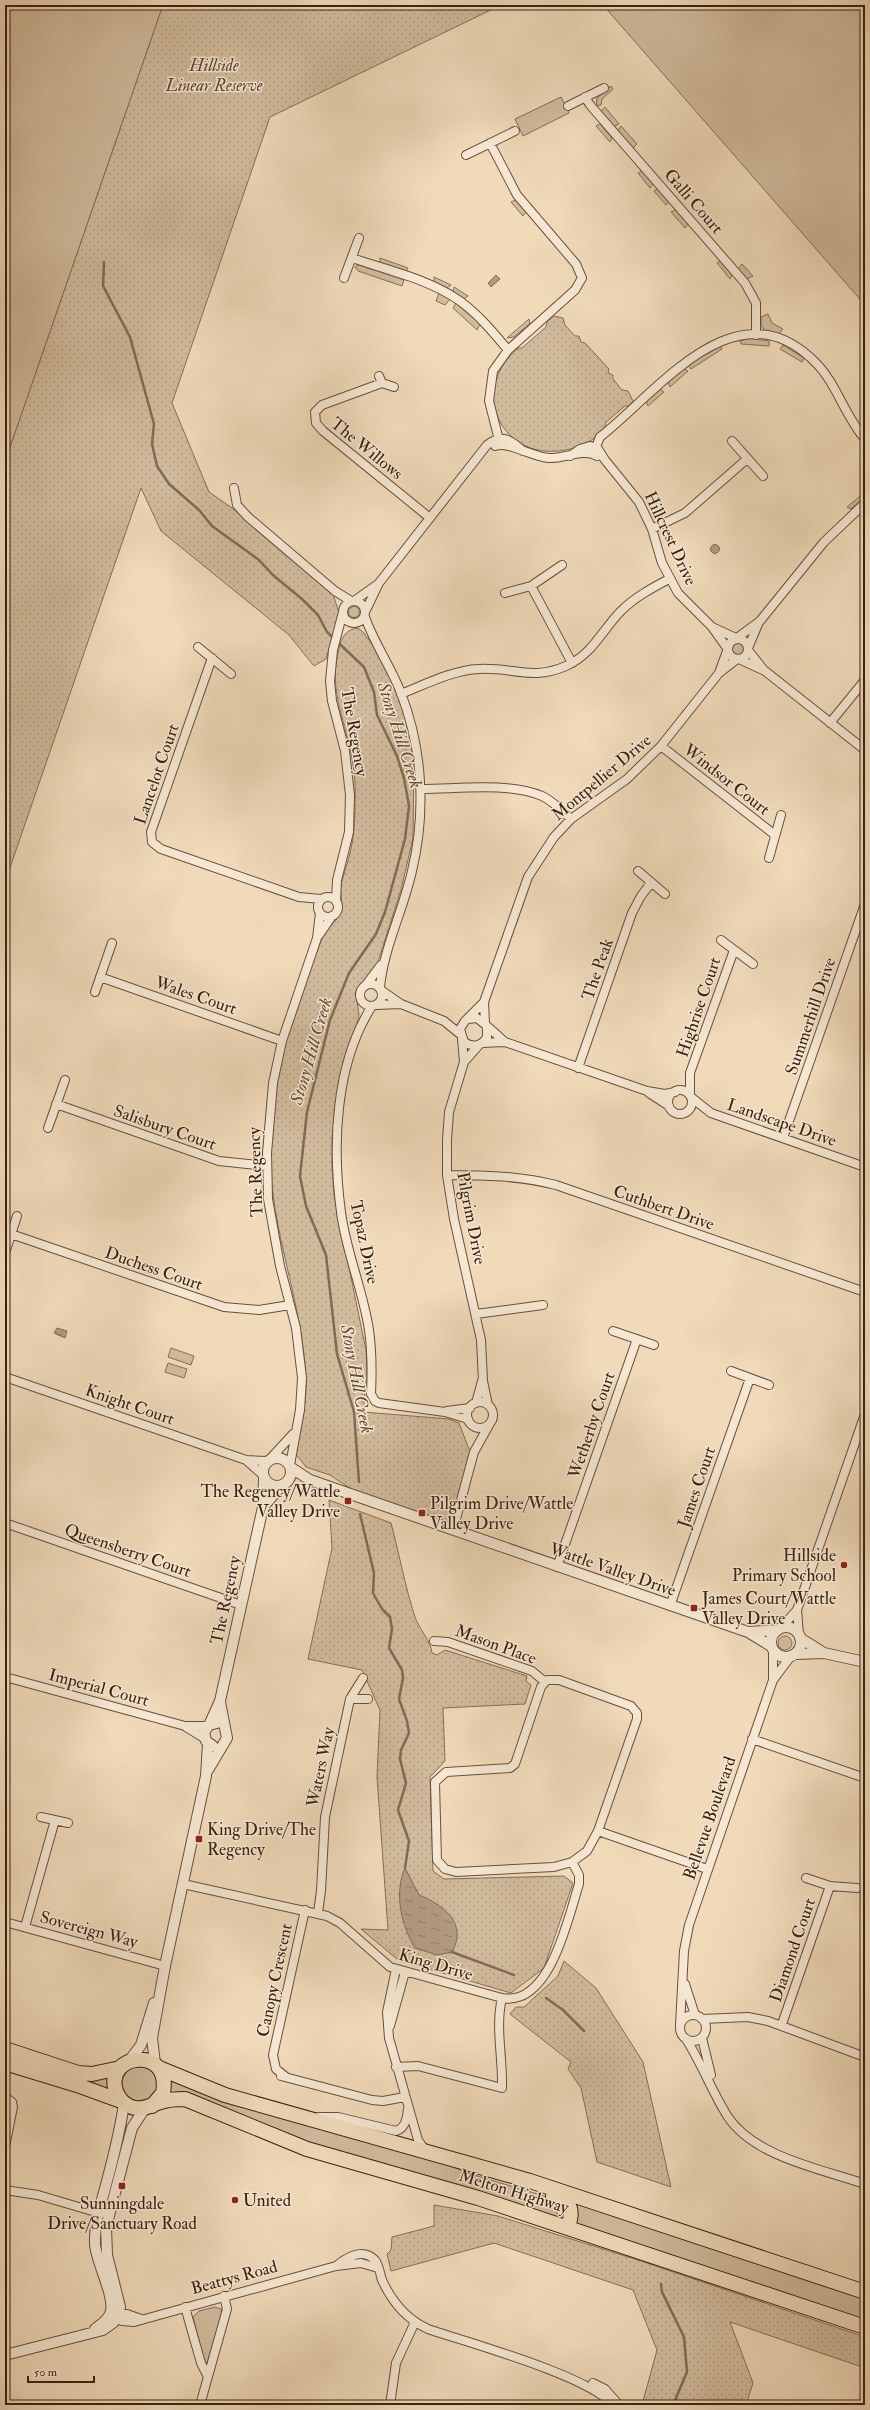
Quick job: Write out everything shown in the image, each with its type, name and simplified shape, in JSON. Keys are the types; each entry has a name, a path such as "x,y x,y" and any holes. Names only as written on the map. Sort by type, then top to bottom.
{"highway":[{"name":"Melton Highway","path":"5,2049 78,2073 92,2074 142,2059 224,2095 530,2181 865,2292"},
{"path":"5,2063 70,2082 137,2109 148,2107 159,2100 164,2088 163,2076 157,2066"},
{"path":"122,2102 117,2095 114,2081 125,2064"},
{"name":"Melton Highway","path":"148,2107 169,2099 185,2099 307,2149 471,2196 865,2327"},
{"path":"430,2152 465,2168 564,2200 571,2208 568,2227"}],"street":[{"path":"568,106 604,88"},
{"name":"Galli Court","path":"585,97 595,111 748,286 756,303 756,335"},
{"path":"466,155 514,131"},
{"path":"490,143 517,195 576,264 582,278 575,290 508,350 493,371 489,401 500,440 523,451 550,458 570,456 595,450 600,436 697,353 716,342 729,338 756,335 788,343 815,362 827,377 846,413 865,439"},
{"path":"344,278 359,238"},
{"path":"352,258 433,286 450,294 477,314 508,350"},
{"name":"The Willows","path":"394,387 381,379 322,405 315,412 316,423 323,431 430,518"},
{"path":"338,636 365,613 379,583 480,456 500,440"},
{"path":"732,441 763,476"},
{"name":"Hillcrest Drive","path":"595,450 634,494 652,529 662,563 670,579 686,603 712,627 727,649"},
{"path":"652,529 685,513 747,459"},
{"path":"234,488 234,499 241,510 335,591 353,601 363,604 375,640 401,694 413,731 421,789 421,819 412,872 382,964 380,989 382,997 374,1005"},
{"path":"765,671 731,656 727,649 730,642 760,621 824,542 865,503"},
{"path":"505,593 531,586 562,565"},
{"path":"401,694 470,670 489,668 535,674 554,670 572,663 595,645 626,606 644,592 670,579"},
{"path":"343,611 346,604 353,601 379,583"},
{"path":"531,586 572,663"},
{"path":"335,591 345,618 354,623 375,640"},
{"name":"The Regency","path":"336,901 337,880 349,832 350,795 345,751 332,701 331,663 343,611"},
{"path":"738,659 745,656 760,621"},
{"name":"Hillcrest Drive","path":"712,627 737,638"},
{"path":"737,638 746,642 748,649 765,671 865,750"},
{"path":"198,647 231,674"},
{"name":"Montpellier Drive","path":"719,673 727,649"},
{"name":"Lancelot Court","path":"212,658 151,832 152,842 161,849 299,897 319,911"},
{"name":"Montpellier Drive","path":"467,1020 484,1002 528,877 554,837 570,819 627,779 661,746 719,673 738,659"},
{"path":"830,723 865,680"},
{"name":"Windsor Court","path":"661,746 775,835"},
{"path":"421,789 520,790 543,797 570,819"},
{"name":"Windsor Court","path":"769,858 781,815"},
{"path":"638,871 665,894"},
{"name":"The Regency","path":"323,898 337,880"},
{"name":"The Peak","path":"578,1068 632,913 641,896 651,883"},
{"name":"Lancelot Court","path":"299,897 323,898"},
{"path":"331,897 336,901 338,908 332,916 325,917 319,911 323,898 331,897"},
{"name":"Summerhill Drive","path":"783,1138 865,904"},
{"name":"The Regency","path":"290,1466 294,1433 300,1410 302,1378 300,1351 272,1223 267,1166 273,1083 282,1041 317,938 319,911"},
{"name":"The Regency","path":"317,938 332,916"},
{"name":"Highrise Court","path":"721,940 753,964"},
{"path":"95,992 112,944"},
{"name":"Highrise Court","path":"677,1091 690,1074 734,950"},
{"path":"382,964 360,993 362,1000 374,1005 401,1004"},
{"name":"Wales Court","path":"100,977 282,1041"},
{"path":"366,985 373,984 401,1004 444,1021 471,1046 505,1042"},
{"name":"Topaz Drive","path":"362,1000 362,1021 345,1076 340,1104 337,1173 341,1213 369,1330 372,1362 371,1394 375,1401 383,1404 444,1412 471,1422"},
{"name":"Montpellier Drive","path":"484,1002 486,1024"},
{"name":"Topaz Drive","path":"362,1021 374,1005"},
{"path":"444,1021 477,1018 486,1024 505,1042 647,1091 665,1094 677,1091 691,1096 692,1105 686,1112 675,1112 670,1106 647,1091"},
{"path":"461,1036 462,1024 467,1020"},
{"path":"481,1044 487,1037 486,1024"},
{"name":"Pilgrim Drive","path":"461,1036 464,1062 449,1112 447,1175 454,1219 481,1340 483,1381 488,1405"},
{"name":"Pilgrim Drive","path":"464,1062 481,1044"},
{"name":"Highrise Court","path":"690,1074 691,1096"},
{"path":"48,1128 65,1080"},
{"path":"670,1106 669,1100 677,1091"},
{"name":"Landscape Drive","path":"691,1096 711,1113"},
{"name":"Salisbury Court","path":"56,1104 219,1161 267,1166"},
{"name":"Landscape Drive","path":"686,1112 711,1113 865,1167"},
{"name":"Cuthbert Drive","path":"447,1175 497,1175 527,1178 556,1186 865,1292"},
{"path":"6,1250 18,1216"},
{"name":"Duchess Court","path":"11,1234 224,1307 259,1310 290,1305"},
{"path":"476,1314 543,1305"},
{"path":"613,1331 654,1345"},
{"name":"Wetherby Court","path":"557,1567 637,1339"},
{"path":"732,1371 769,1385"},
{"name":"Knight Court","path":"5,1377 246,1460 269,1460"},
{"name":"James Court","path":"670,1606 750,1378"},
{"name":"Pilgrim Drive","path":"473,1406 483,1381"},
{"path":"453,1530 474,1452 493,1415 488,1405 473,1406 471,1422 474,1452"},
{"name":"Topaz Drive","path":"444,1412 473,1406"},
{"path":"793,1655 800,1647 797,1610 865,1414"},
{"path":"471,1422 481,1428 489,1425"},
{"name":"The Regency","path":"269,1460 294,1433"},
{"path":"279,1458 290,1466 290,1476 283,1484 274,1485 264,1477 263,1468 269,1460 279,1458"},
{"name":"Knight Court","path":"246,1460 264,1477"},
{"name":"Wattle Valley Drive","path":"290,1466 310,1480 557,1567 748,1632 772,1649"},
{"name":"The Regency","path":"209,1725 220,1700 263,1507 264,1477"},
{"name":"Wattle Valley Drive","path":"283,1484 310,1480"},
{"name":"The Regency","path":"263,1507 283,1484"},
{"name":"Queensberry Court","path":"5,1523 241,1605"},
{"path":"797,1610 772,1637 772,1649 782,1657 824,1653 865,1662"},
{"path":"779,1629 793,1629 799,1636 824,1653"},
{"name":"Wattle Valley Drive","path":"748,1632 779,1629"},
{"name":"Mason Place","path":"434,1640 448,1642 532,1671 545,1682"},
{"name":"Bellevue Boulevard","path":"772,1649 773,1680"},
{"name":"Bellevue Boulevard","path":"680,2025 683,1967 689,1925 773,1680 793,1655"},
{"name":"Imperial Court","path":"5,1677 185,1726 209,1725"},
{"name":"Waters Way","path":"318,1913 322,1884 325,1817 350,1699 363,1678"},
{"path":"559,1680 631,1706 637,1714 637,1719 598,1831 587,1851 572,1862 554,1867 456,1872 445,1869 437,1860 434,1789 438,1778 446,1772 504,1770 515,1764 545,1682 559,1680"},
{"path":"350,1699 368,1699"},
{"name":"The Regency","path":"220,1700 225,1728"},
{"path":"157,2066 152,2038 155,2011 206,1776 206,1741 204,1732 209,1725 218,1723 225,1728 227,1734 206,1776"},
{"name":"Imperial Court","path":"185,1726 206,1741"},
{"path":"752,1739 865,1778"},
{"path":"206,1741 215,1746 223,1744"},
{"path":"41,1817 68,1824"},
{"path":"25,1927 55,1820"},
{"path":"598,1831 707,1869"},
{"name":"King Drive","path":"183,1884 318,1913 333,1919 384,1963 396,1969 502,1998 520,1998 535,1987 548,1971 579,1884 579,1875 572,1862"},
{"name":"Diamond Court","path":"806,1878 830,1886 858,1888"},
{"name":"Diamond Court","path":"782,2024 830,1886"},
{"name":"Canopy Crescent","path":"305,1910 273,2055 270,2061 270,2069 274,2074 372,2100 383,2101 405,2097"},
{"name":"Sovereign Way","path":"5,1922 165,1966"},
{"name":"Bellevue Boulevard","path":"683,1967 687,1995 698,2017"},
{"path":"396,1969 387,2012 396,2067 418,2140 430,2152"},
{"path":"389,2029 405,1972"},
{"path":"396,2067 418,2066 502,2088 503,2066 499,2012 502,1998"},
{"path":"125,2064 141,2045 155,2011"},
{"path":"698,2017 704,2034 718,2099"},
{"path":"865,2057 810,2038 782,2024 758,2018 684,2018 680,2025 681,2033 698,2058 718,2099 736,2127 757,2144 772,2152 865,2184"},
{"path":"686,2039 694,2041 730,2018"},
{"path":"5,2093 15,2097 18,2103 17,2113 11,2125"},
{"path":"5,2097 13,2105 11,2125 5,2147"},
{"path":"115,2315 95,2244 99,2211 120,2136 122,2102"},
{"path":"5,2355 93,2331 115,2315 119,2301 105,2239 109,2214 132,2128 148,2107"},
{"path":"296,2115 338,2117 396,2131 402,2129 408,2108"},
{"path":"5,2190 27,2192 109,2214"},
{"name":"Beattys Road","path":"115,2315 141,2318 336,2266 347,2257 359,2254 371,2257 376,2262 394,2301 415,2322"},
{"path":"200,2405 207,2375 227,2309 224,2296"},
{"path":"185,2307 201,2363 207,2375"},
{"path":"390,2405 396,2363 415,2322 428,2329 573,2379 598,2391 612,2405"},
{"path":"573,2379 588,2382 605,2389 619,2405"}],"green space":[{"path":"5,5 163,5 5,462"},
{"name":"Hillside Linear Reserve","path":"163,5 501,5 270,117 172,403 209,492 232,508 318,579 333,594 339,613 326,659 314,666 289,635 161,531 141,488 5,882 5,462"},
{"path":"603,5 865,5 865,305"},
{"path":"611,86 613,89 602,99 601,105 596,106 597,98"},
{"path":"561,97 569,113 523,136 515,119"},
{"path":"605,107 619,124 613,127 600,112"},
{"path":"600,124 612,138 610,142 596,126"},
{"path":"621,126 637,144 632,149 617,132"},
{"path":"642,171 653,184 650,188 638,173"},
{"path":"657,189 669,202 666,205 654,191"},
{"path":"516,200 526,212 523,216 511,202"},
{"path":"676,210 688,224 685,228 671,212"},
{"path":"380,258 408,268 406,272 380,263"},
{"path":"721,261 732,275 730,279 717,263"},
{"path":"742,264 753,276 747,279 738,269"},
{"path":"359,265 404,280 402,286 358,271 355,267"},
{"path":"434,277 451,285 447,288 434,282"},
{"path":"454,287 468,296 464,299 453,292"},
{"path":"439,293 450,299 445,305 436,301"},
{"path":"456,303 480,324 477,330 453,308"},
{"path":"768,314 772,323 783,329 778,335 766,332 761,325 761,317"},
{"path":"554,316 563,318 565,325 575,336 579,336 581,342 585,343 609,369 608,373 613,375 613,379 622,390 628,391 633,401 629,406 625,406 606,422 601,432 595,438 584,444 558,451 535,449 516,441 503,426 495,408 494,388 502,368 518,348 522,348 546,327 547,322"},
{"path":"529,319 530,323 514,337 507,338"},
{"path":"748,338 769,341 769,346 741,344 740,341"},
{"path":"719,344 722,349 691,369 688,365"},
{"path":"783,345 804,358 802,362 780,349"},
{"path":"684,369 688,371 670,387 668,382"},
{"path":"660,389 664,392 648,406 646,401"},
{"path":"865,492 865,496 851,509 847,507"},
{"path":"354,606 358,608 360,612 358,616 354,618 350,616 348,612 350,608"},
{"path":"358,628 363,632 375,648 395,687 405,717 414,760 413,838 401,890 376,968 356,992 359,1016 341,1079 332,1138 334,1195 366,1350 367,1376 363,1412 449,1419 459,1423 470,1452 453,1514 448,1520 438,1522 357,1493 330,1475 306,1467 294,1452 301,1426 306,1389 304,1351 275,1209 271,1180 271,1124 286,1043 302,990 322,939 326,931 338,918 342,908 341,888 353,836 355,789 352,760 338,702 335,676 336,663 343,638 350,630"},
{"path":"738,643 742,645 744,649 742,653 738,655 734,653 732,649 734,645"},
{"path":"171,1348 194,1356 191,1365 168,1357"},
{"path":"168,1363 187,1369 184,1378 165,1372"},
{"path":"329,1500 391,1523 415,1617 431,1648 432,1653 437,1655 445,1650 527,1676 526,1681 531,1685 525,1704 443,1708 445,1761 430,1777 433,1871 444,1879 564,1876 573,1883 544,1968 511,1993 398,1960 361,1929 388,1930 377,1777 380,1710 362,1670 308,1659 332,1548"},
{"path":"785,1636 790,1638 792,1643 790,1648 785,1650 780,1648 778,1643 780,1638"},
{"path":"564,1961 596,1988 643,2062 671,2187 597,2162 581,2088 568,2069 571,2062 510,2014 516,2007 524,2007 558,1976"},
{"path":"143,2066 153,2071 157,2077 157,2091 153,2097 147,2101 137,2102 127,2097 123,2091 122,2081 127,2071 133,2067"},
{"path":"168,2076 429,2158 471,2174 554,2199 558,2217 316,2147 196,2096 165,2095"},
{"path":"112,2077 111,2090 75,2079"},
{"path":"576,2202 865,2297 865,2322 574,2223"},
{"path":"434,2205 498,2216 641,2261 865,2337 865,2368 730,2322 753,2383 746,2405 642,2405 657,2350 633,2290 494,2243 391,2271 387,2254 391,2250 392,2237 434,2226"},
{"path":"215,2307 221,2309 222,2315 207,2363 204,2361 193,2317 199,2311"}],"water":[{"path":"496,275 500,279 491,287 488,283"},
{"path":"715,544 720,549 715,554 710,549"},
{"path":"57,1328 67,1331 65,1338 54,1333"},
{"path":"405,1868 419,1895 445,1910 455,1924 457,1933 456,1942 452,1952 437,1955 415,1948 406,1929 401,1909 400,1888"}],"waterway":[{"name":"Stony Hill Creek","path":"104,262 103,286 130,337 154,424 152,444 157,466 169,484 199,510 212,526 259,560 273,575 303,600 318,615 327,632 364,667 374,692 377,715 397,756 404,778 409,806 405,839 385,912 376,934 349,973 330,1020 307,1112 300,1176 306,1206 326,1255 337,1354 354,1412 359,1482"},
{"name":"Stony Hill Creek","path":"360,1514 374,1573 373,1593 382,1609 390,1617 392,1629 389,1648 402,1670 403,1678 399,1699 407,1721 409,1733 401,1750 400,1759 406,1783 398,1810 409,1841 405,1868"},
{"name":"Stony Hill Creek","path":"452,1952 514,1975"},
{"name":"Stony Hill Creek","path":"546,1998 563,2010 584,2031"},
{"name":"Stony Hill Creek","path":"661,2284 662,2292 684,2337 687,2372 673,2405"}],"place":[{"name":"The Regency/Wattle Valley Drive","path":"348,1501"},
{"name":"Pilgrim Drive/Wattle Valley Drive","path":"422,1513"},
{"name":"Hillside Primary School","path":"844,1565"},
{"name":"James Court/Wattle Valley Drive","path":"694,1608"},
{"name":"King Drive/The Regency","path":"199,1839"},
{"name":"Sunningdale Drive/Sanctuary Road","path":"122,2186"},
{"name":"United","path":"235,2200"}]}
